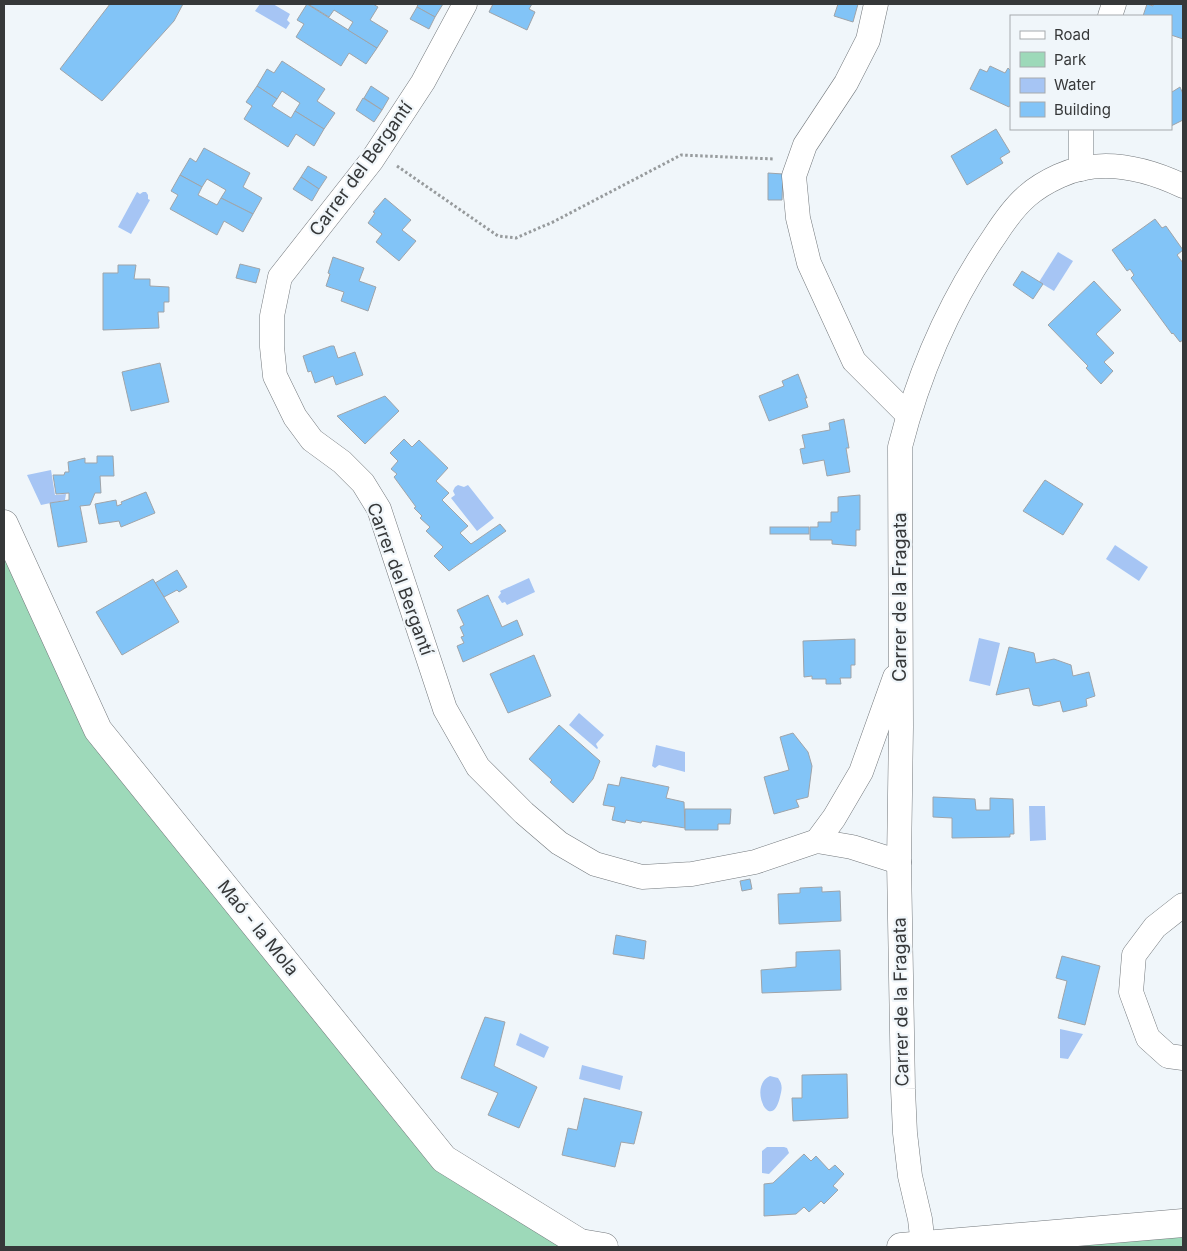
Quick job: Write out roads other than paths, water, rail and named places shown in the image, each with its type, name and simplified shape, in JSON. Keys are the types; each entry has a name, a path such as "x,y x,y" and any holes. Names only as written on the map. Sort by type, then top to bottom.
{"street":[{"name":"Carrer del Bergantí","path":"465,4 424,82 377,152 280,278 272,316 275,376 295,417 312,440 342,462 363,483 379,509 445,709 478,767 524,813 559,842 595,864 642,877 692,874 755,862 817,841 852,847 899,862"},
{"path":"876,4 868,40 846,83 805,145 794,176 795,193 798,218 809,263 854,361 908,415"},
{"path":"1081,130 1081,169"},
{"name":"Carrer de la Fragata","path":"912,1246 920,1219 910,1176 905,1133 899,862 901,659 900,447 908,415 925,366 947,317 968,277 1001,227 1026,197 1060,176 1081,169 1111,166 1139,169 1183,186"},
{"name":"Maó - la Mola","path":"4,524 98,730 444,1159 580,1243 604,1247"},
{"path":"817,841 834,818 861,772 901,659"},
{"path":"1183,904 1155,927 1134,955 1131,992 1148,1038 1168,1056 1183,1058"},
{"path":"912,1246 1183,1223"}],"water":[{"path":"260,4 273,4 290,14 287,20 290,23 286,29 255,11"},
{"path":"137,192 140,194 146,192 150,200 131,234 118,227"},
{"path":"1058,252 1073,261 1054,291 1039,282"},
{"path":"51,470 55,495 66,494 65,500 41,505 27,475"},
{"path":"458,485 464,487 468,485 494,518 477,531 451,498 455,495 453,491"},
{"path":"1115,545 1148,567 1139,581 1106,559"},
{"path":"529,578 535,592 507,605 505,602 502,603 498,597 501,593 500,591"},
{"path":"979,638 1000,643 990,686 969,681"},
{"path":"579,713 604,735 596,744 597,749 569,725"},
{"path":"656,745 685,752 685,772 659,765 655,768 652,766"},
{"path":"1029,806 1045,806 1046,840 1030,841"},
{"path":"1060,1029 1083,1034 1068,1059 1060,1058"},
{"path":"520,1033 549,1047 544,1058 516,1045"},
{"path":"582,1065 623,1076 620,1090 579,1079"},
{"path":"770,1076 778,1078 782,1087 776,1107 771,1111 767,1110 761,1097 763,1081"},
{"path":"767,1147 784,1147 787,1148 789,1153 769,1174 762,1173 762,1151"}]}
